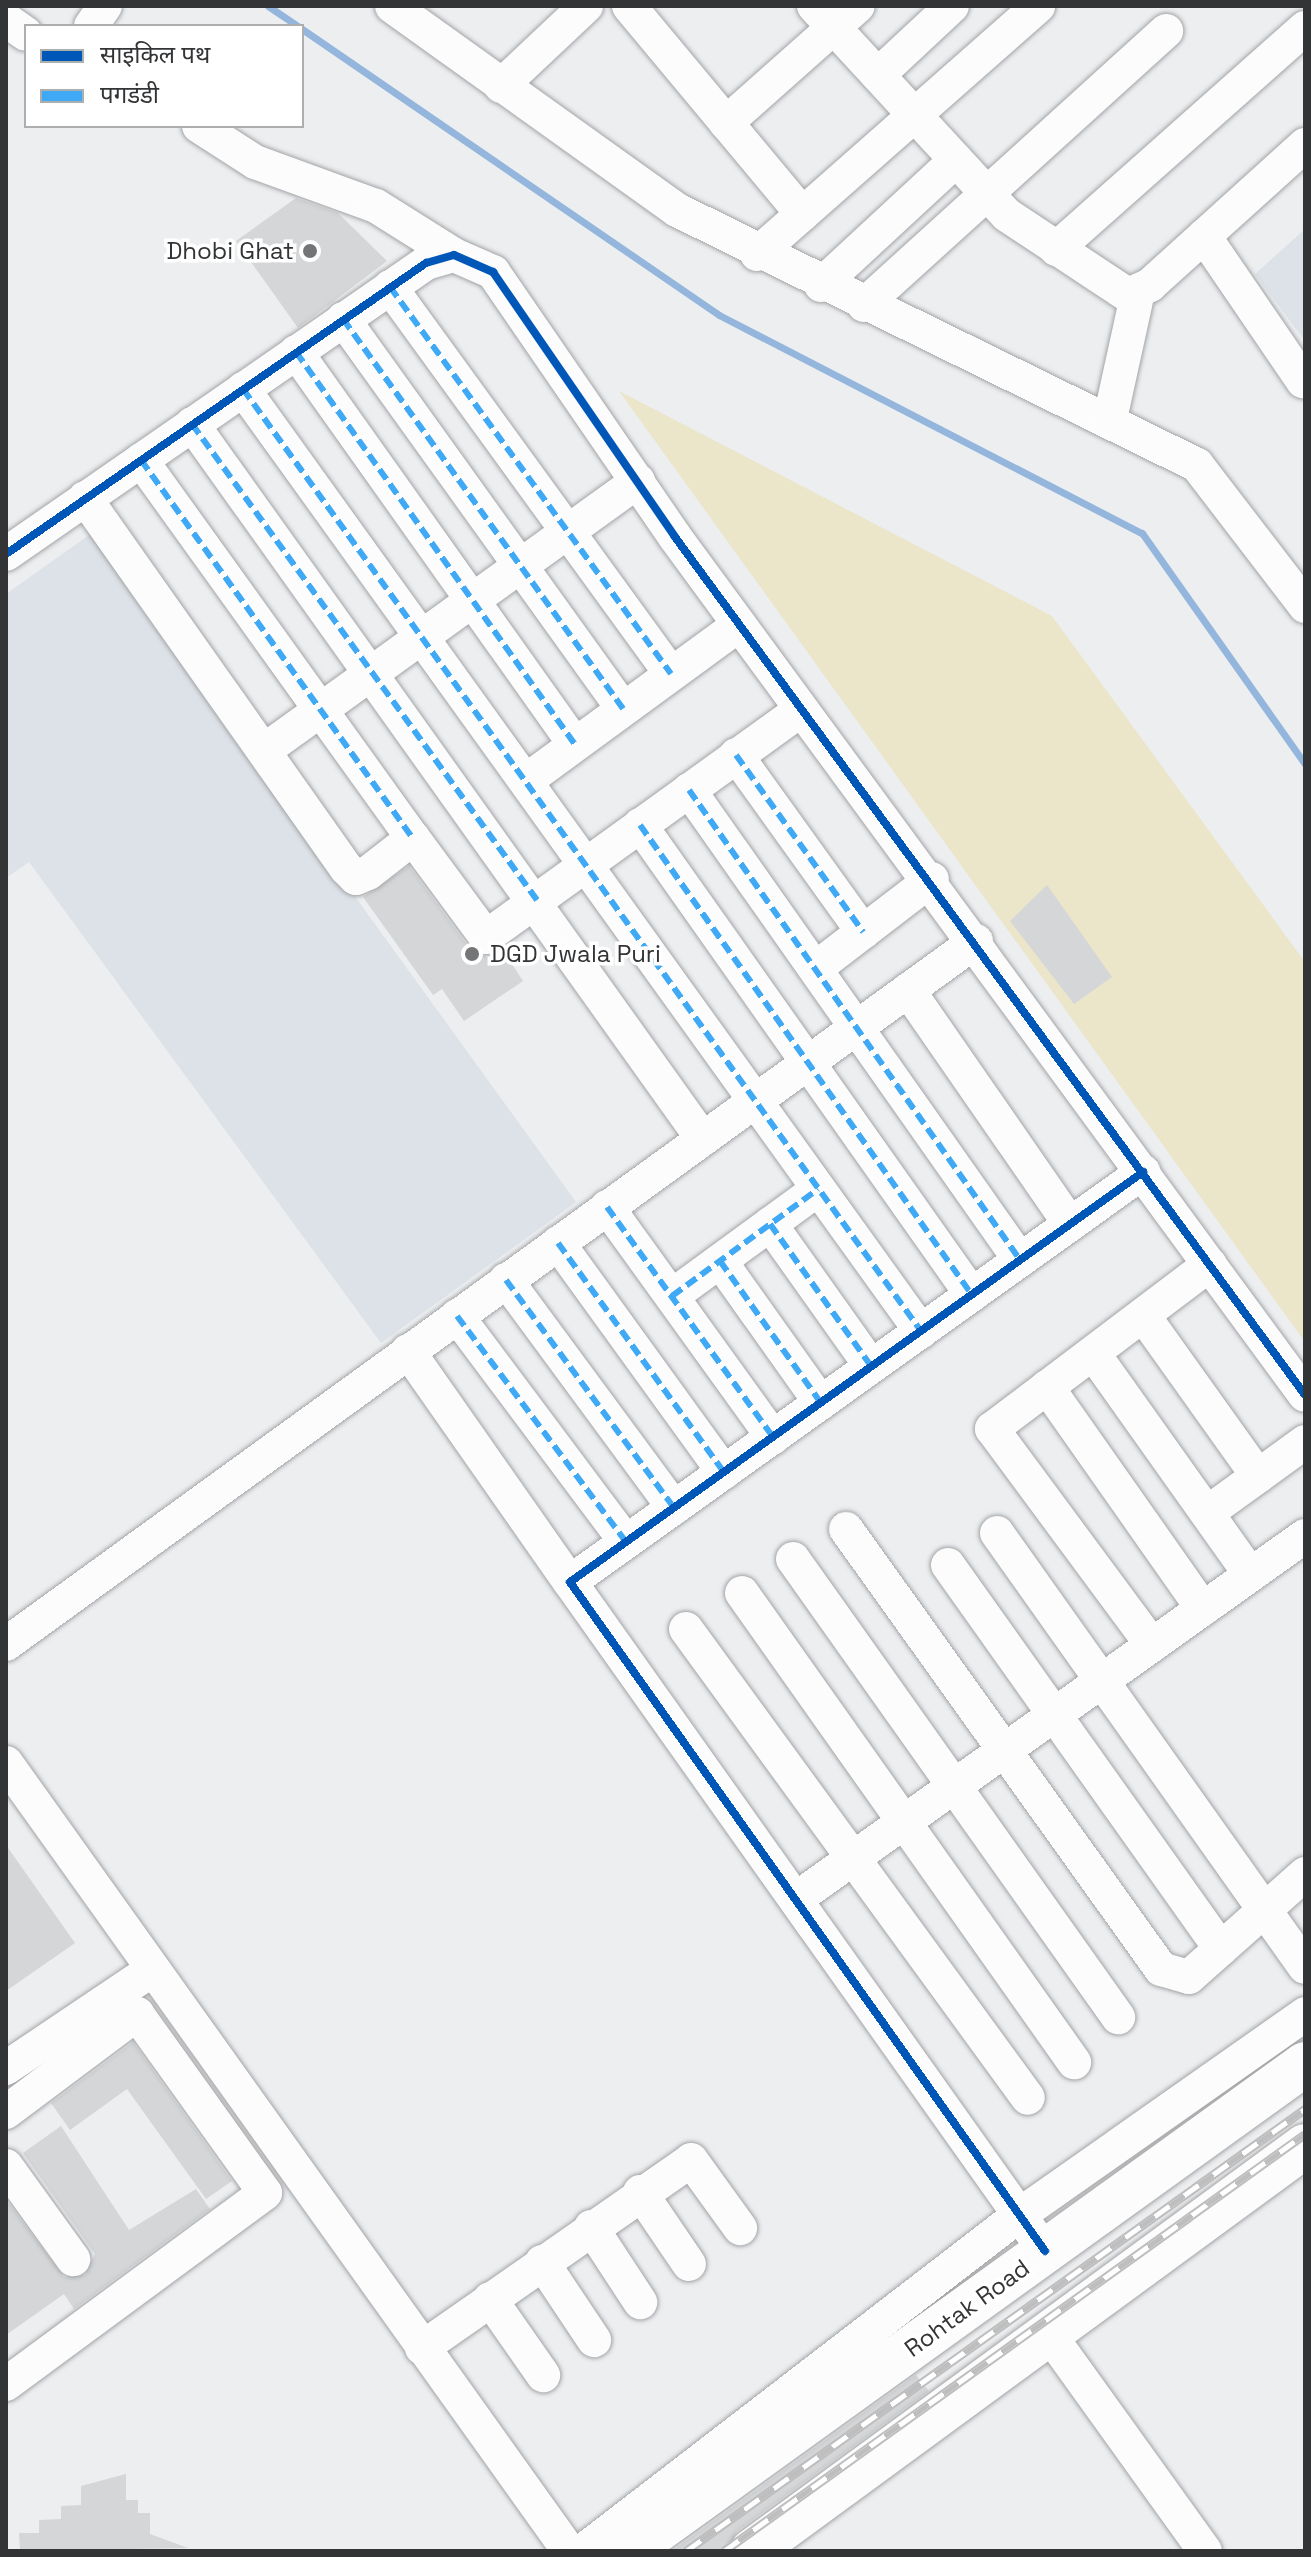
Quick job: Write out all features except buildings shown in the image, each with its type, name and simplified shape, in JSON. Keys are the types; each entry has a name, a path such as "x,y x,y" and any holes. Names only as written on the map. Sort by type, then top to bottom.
{"highway":[{"name":"Rohtak Road","path":"629,2551 1305,2064"},
{"path":"752,2551 1305,2146"}],"street":[{"path":"392,6 434,16 501,86 677,210 757,254 1110,419 1197,465 1305,606"},
{"path":"501,86 586,6"},
{"path":"629,6 802,214"},
{"path":"878,75 952,6"},
{"path":"757,254 1038,6"},
{"path":"726,123 835,13 878,75 987,193 1056,249 1128,295 1138,292 1305,145"},
{"path":"6,20 24,33"},
{"path":"1056,249 1305,28"},
{"path":"864,305 1166,31"},
{"path":"202,128 255,162 376,206 502,281 739,625 932,879 1305,1395"},
{"path":"821,285 956,160"},
{"path":"1204,236 1303,381"},
{"path":"6,554 390,287 454,255"},
{"path":"390,287 571,531 671,674"},
{"path":"1110,419 1138,292"},
{"path":"343,319 523,565 623,709"},
{"path":"296,352 575,744"},
{"path":"243,389 588,863 754,1101 921,1331"},
{"path":"192,424 370,674 537,900 702,1138"},
{"path":"141,460 486,937 801,710"},
{"path":"265,750 638,481"},
{"path":"85,498 356,878 413,838"},
{"path":"527,780 739,625"},
{"path":"736,755 863,932"},
{"path":"689,790 1020,1260"},
{"path":"640,825 972,1295"},
{"path":"816,968 932,879"},
{"path":"6,1644 976,941"},
{"path":"908,990 1070,1224"},
{"path":"570,1582 1143,1172"},
{"path":"672,1296 818,1189"},
{"path":"607,1207 773,1437"},
{"path":"770,1224 871,1366"},
{"path":"558,1243 724,1472"},
{"path":"720,1261 821,1403"},
{"path":"1152,1645 992,1429 1210,1264"},
{"path":"506,1280 674,1508"},
{"path":"1143,1315 1258,1476"},
{"path":"457,1316 626,1542"},
{"path":"408,1351 1045,2251"},
{"path":"1093,1353 1251,1575"},
{"path":"1047,1387 1203,1609"},
{"path":"1207,1513 1305,1442"},
{"path":"846,1529 1161,1969 1189,1977 1262,1906 1305,1874"},
{"path":"997,1533 1105,1679 1305,1967"},
{"path":"796,1899 1305,1536"},
{"path":"793,1559 1118,2017"},
{"path":"948,1565 1221,1949"},
{"path":"742,1593 1074,2062"},
{"path":"686,1629 1028,2098"},
{"path":"6,1763 149,1972 569,2551"},
{"path":"6,2068 149,1972"},
{"path":"6,2112 137,2014 265,2193 6,2384"},
{"path":"583,2551 1018,2216 1305,2014"},
{"path":"422,2348 640,2192 691,2160 740,2228"},
{"path":"6,2166 73,2259"},
{"path":"640,2192 689,2264"},
{"path":"591,2227 640,2302"},
{"path":"542,2262 594,2340"},
{"path":"490,2299 543,2375"},
{"path":"1049,2334 1205,2551"}],"shaded area":[{"path":"1305,229 1305,341 1255,274"},
{"path":"619,391 1052,616 1305,962 1305,1342"},
{"path":"92,533 576,1202 381,1343 29,862 6,878 6,594"}],"waterway":[{"path":"268,6 295,24"},
{"path":"304,30 719,315 1142,533 1305,764"}],"railway":[{"path":"686,2551 1305,2109"},
{"path":"724,2551 1305,2134"}],"marked path":[{"path":"390,287 671,674"},
{"path":"343,319 623,709"},
{"path":"296,352 575,744"},
{"path":"243,389 921,1331"},
{"path":"192,424 537,900"},
{"path":"141,460 413,838"},
{"path":"736,755 863,932"},
{"path":"689,790 1020,1260"},
{"path":"640,825 972,1295"},
{"path":"672,1296 818,1189"},
{"path":"607,1207 773,1437"},
{"path":"770,1224 871,1366"},
{"path":"558,1243 724,1472"},
{"path":"720,1261 821,1403"},
{"path":"506,1280 674,1508"},
{"path":"457,1316 626,1542"}],"cycle path":[{"path":"6,554 426,263 454,255 493,272 675,537 1305,1395"},
{"path":"1045,2251 570,1582 1143,1172"}],"place":[{"name":"Dhobi Ghat","path":"310,251"},
{"name":"DGD Jwala Puri","path":"472,954"}]}
